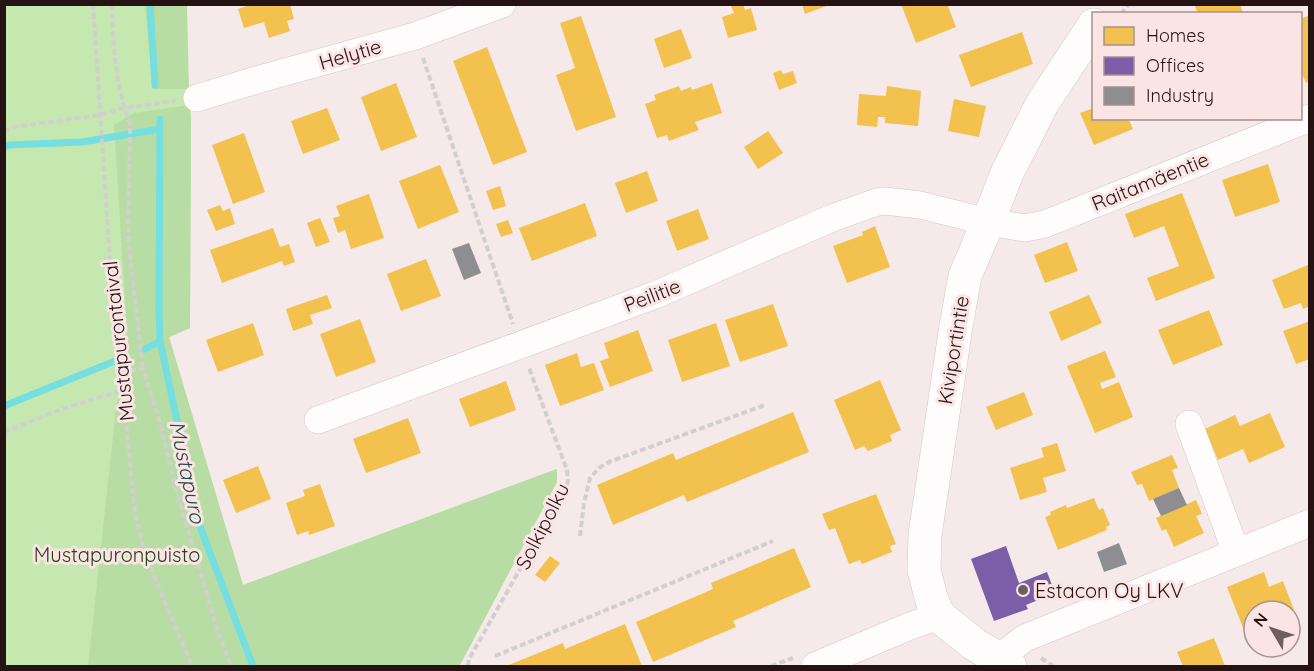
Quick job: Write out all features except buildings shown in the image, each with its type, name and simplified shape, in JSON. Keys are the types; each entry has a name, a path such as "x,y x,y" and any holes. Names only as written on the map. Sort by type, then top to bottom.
{"street":[{"name":"Helytie","path":"198,98 415,36 463,11 502,4"},
{"name":"Kiviportintie","path":"939,616 932,601 924,570 925,535 965,276 1007,173 1042,104 1092,28"},
{"name":"Raitamäentie","path":"988,222 1025,228 1045,224 1310,118"},
{"name":"Peilitie","path":"318,420 518,338 655,295 823,222 877,202 920,205 988,222"},
{"path":"1189,424 1236,552"},
{"path":"815,666 939,616 974,644 1015,660 1025,638 1310,523"}],"path":[{"name":"Mustapurontaival","path":"93,4 110,260 135,514 146,557 192,666"},
{"path":"112,4 117,74 124,108 130,123 128,237 143,369 219,635 231,666"},
{"name":"Solkipolku","path":"415,36 518,338 567,470 568,481 469,659 468,666"},
{"path":"4,131 15,127 101,116 124,108 198,98"},
{"path":"121,371 143,369"},
{"path":"4,432 59,410 123,390"},
{"path":"580,536 590,478 599,468 609,462 765,405"},
{"path":"495,656 773,541"},
{"path":"1015,660 1053,666"}],"green space":[{"name":"Mustapuronpuisto","path":"4,5 187,5 191,122 190,328 169,337 243,585 557,469 557,482 460,666 5,666"},
{"path":"145,5 187,5 189,89 153,89"},
{"path":"190,105 190,328 169,337 243,585 557,469 557,482 460,666 88,666 117,400 133,395 114,125 134,113"}],"waterway":[{"path":"150,4 155,85"},
{"name":"Mustapuro","path":"160,119 160,341 199,524 253,666"},
{"path":"4,147 82,142 160,129"},
{"path":"145,349 160,341"},
{"path":"4,406 115,361"}],"place":[{"name":"Estacon Oy LKV","path":"1023,590"}]}
